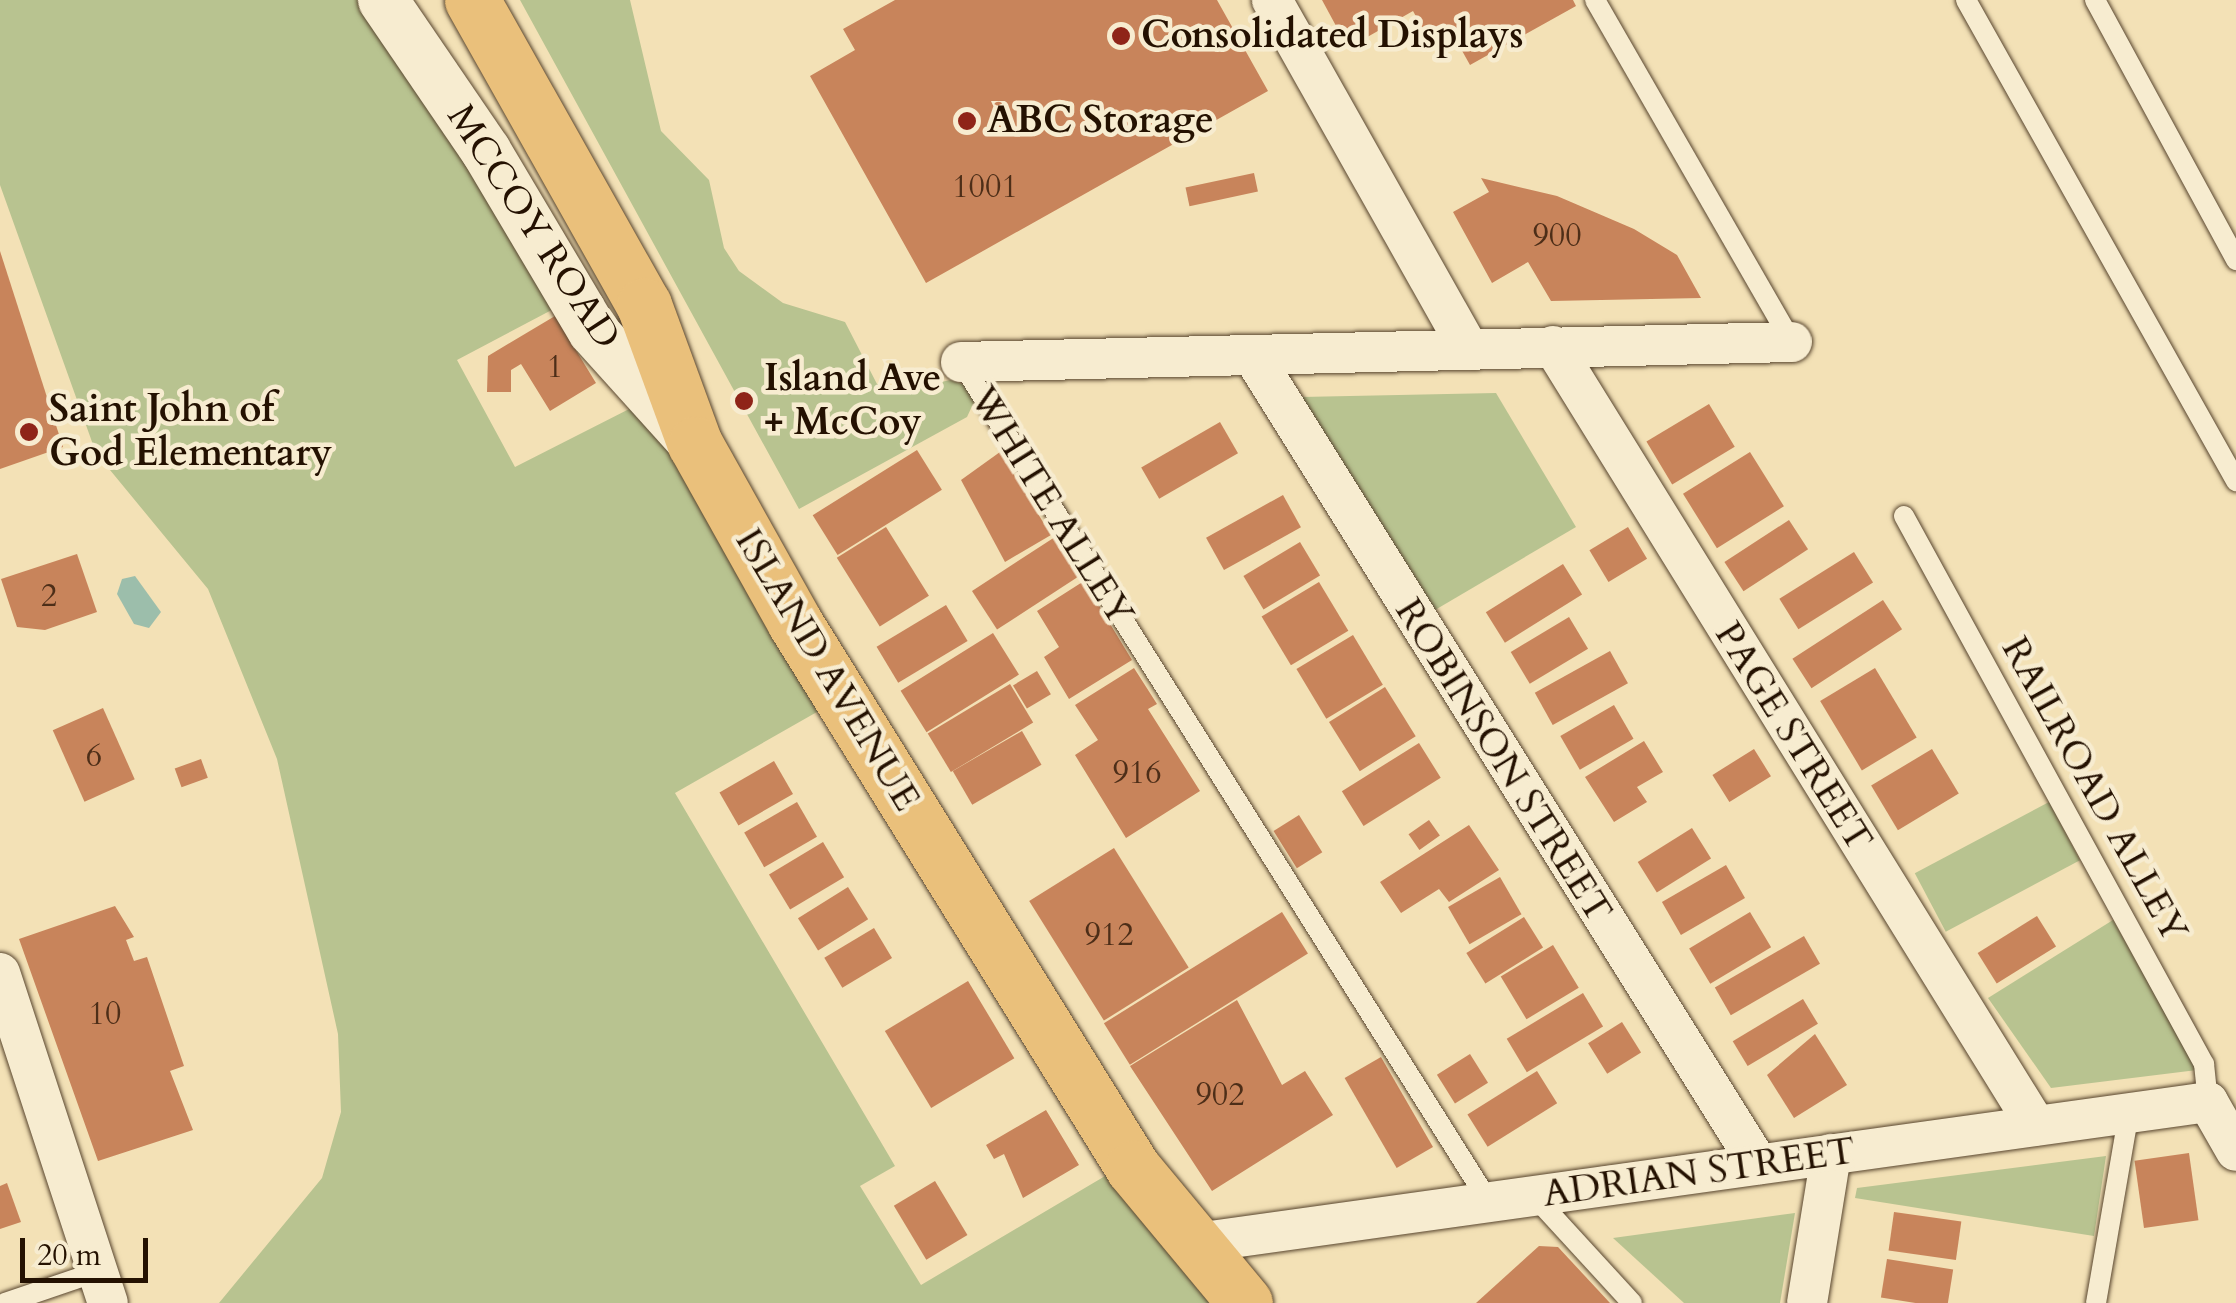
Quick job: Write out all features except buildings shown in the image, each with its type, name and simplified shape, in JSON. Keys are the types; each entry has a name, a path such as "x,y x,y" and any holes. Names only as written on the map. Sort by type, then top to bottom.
{"main road":[{"name":"ISLAND AVENUE","path":"472,0 644,304 695,444 917,821 1133,1168 1189,1244 1245,1303"}],"street":[{"name":"MCCOY ROAD","path":"383,0 486,150 593,331 695,444"},
{"path":"1272,0 1469,348"},
{"name":"WHITE ALLEY","path":"961,362 1792,342"},
{"name":"PAGE STREET","path":"1553,346 2036,1126"},
{"name":"ROBINSON STREET","path":"1253,356 1758,1164"},
{"path":"0,973 14,1062 103,1287"},
{"path":"2208,1102 2236,1151"},
{"name":"ADRIAN STREET","path":"1189,1244 2208,1102"},
{"path":"1807,1303 1831,1154"}],"lane":[{"path":"1595,0 1792,342"},
{"path":"1966,0 2236,481"},
{"path":"2095,0 2236,260"},
{"name":"WHITE ALLEY","path":"961,362 1489,1202"},
{"name":"RAILROAD ALLEY","path":"1904,516 2204,1064 2208,1102"},
{"path":"2096,1303 2129,1112"},
{"path":"1534,1196 1632,1303"},
{"path":"5,1303 103,1287"}],"green space":[{"path":"0,0 366,0 563,304 457,360 515,467 639,404 831,704 675,793 895,1166 860,1186 921,1285 1122,1166 1234,1303 219,1303 322,1178 341,1112 338,1034 277,759 208,589 96,453 0,185"},
{"path":"520,0 630,0 661,131 709,180 724,248 739,271 783,303 845,322 877,384 899,390 951,380 967,386 974,402 967,417 799,509"},
{"path":"1496,393 1576,527 1435,610 1301,397"},
{"path":"2049,802 2080,860 1946,932 1915,873"},
{"path":"2113,920 2197,1070 2051,1088 1988,998"},
{"path":"2106,1156 2094,1236 1855,1198 1857,1188"},
{"path":"1795,1213 1780,1303 1684,1303 1613,1238"}],"shaded area":[{"path":"135,576 161,612 149,628 134,624 117,594 122,579"}],"place":[{"name":"Consolidated Displays","path":"1121,36"},
{"name":"ABC Storage","path":"967,121"},
{"name":"Island Ave + McCoy","path":"744,401"},
{"name":"Saint John of God Elementary","path":"29,432"}]}
